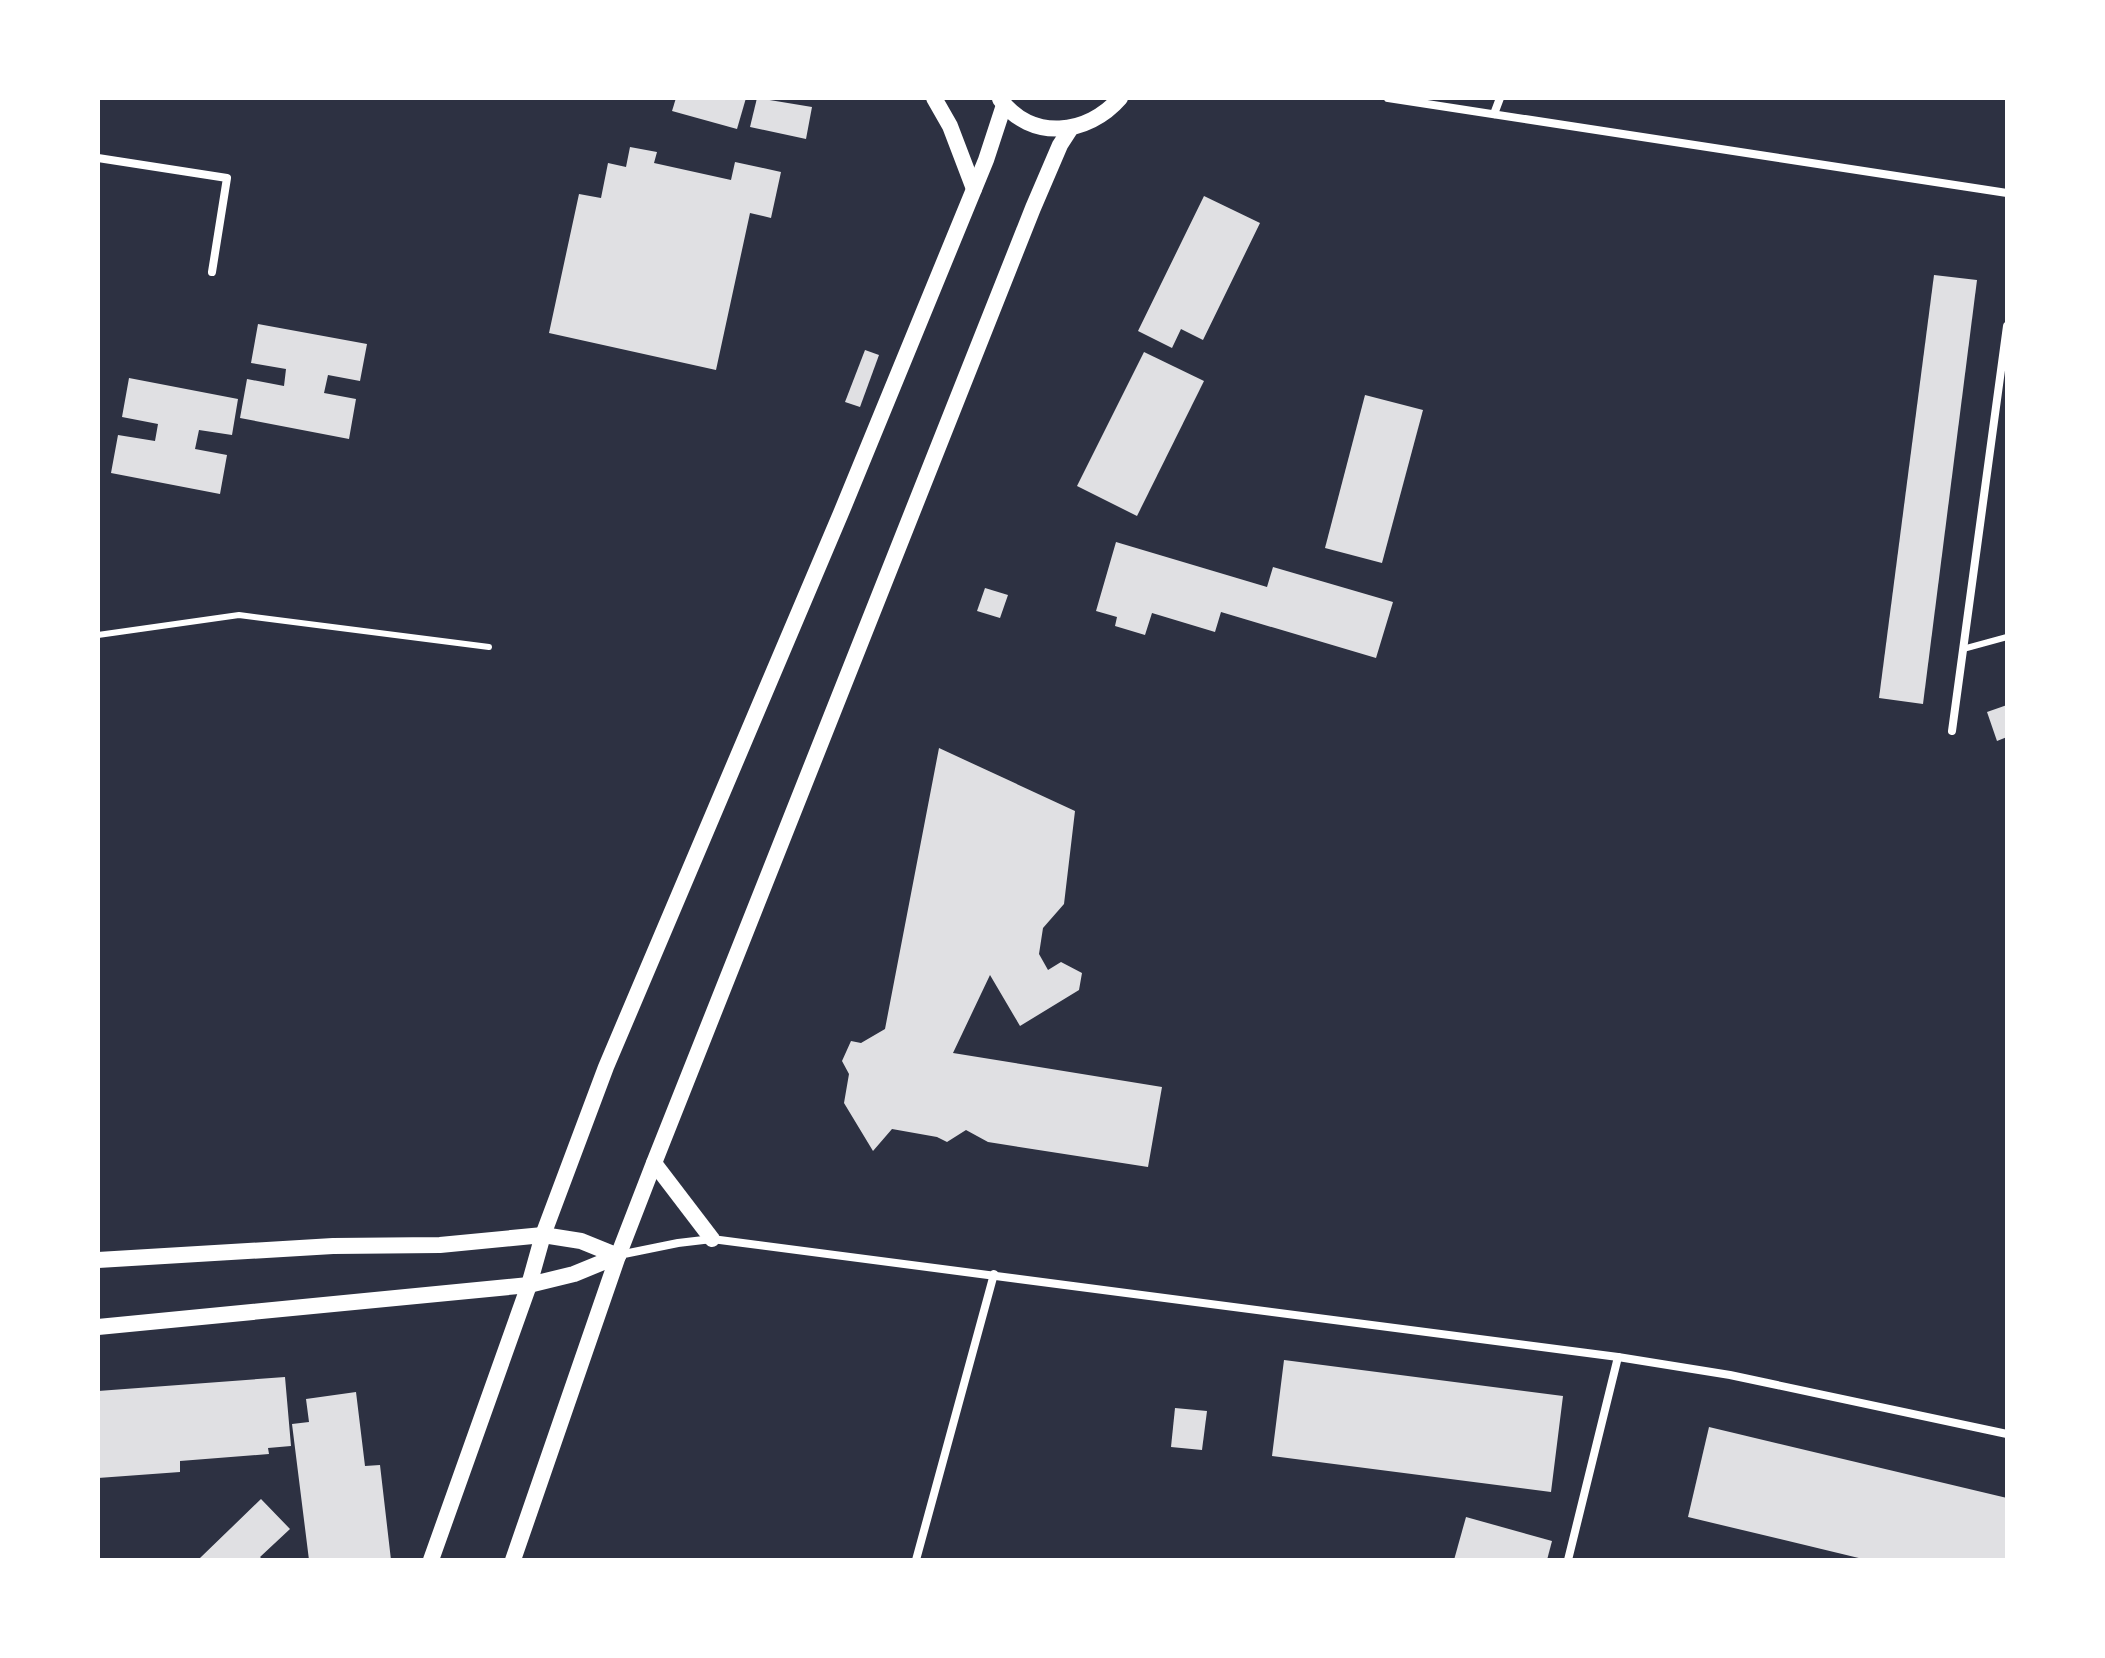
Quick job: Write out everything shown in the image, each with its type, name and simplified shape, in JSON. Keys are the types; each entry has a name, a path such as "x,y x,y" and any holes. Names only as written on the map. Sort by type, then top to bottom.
{"main road":[{"path":"934,98 950,126 974,189"},
{"path":"1001,101 1034,125 1071,128 1091,122 1110,110 1120,98"},
{"path":"431,1560 529,1285 543,1235 606,1067 841,513 974,189 995,136 1001,101"},
{"path":"513,1560 618,1256 654,1163 1033,208 1060,145 1071,128"},
{"path":"654,1163 712,1239"},
{"path":"98,1260 333,1246 440,1245 543,1235 581,1241 618,1256"},
{"path":"98,1327 529,1285 574,1274 618,1256"}],"street":[{"path":"1388,98 2007,193"},
{"path":"1494,114 1500,98"},
{"path":"98,158 227,178 212,272"},
{"path":"1952,731 2003,390 2007,326"},
{"path":"618,1256 712,1239 994,1274 1618,1357 1730,1375 2007,1434"},
{"path":"916,1560 994,1274"},
{"path":"1568,1560 1618,1357"}],"lane":[{"path":"98,635 239,615 489,647"},
{"path":"1963,649 2007,637"}],"building":[{"path":"676,98 746,98 737,129 672,111"},
{"path":"757,98 812,107 806,139 750,127"},
{"path":"630,147 657,152 654,163 731,180 735,162 781,172 771,218 750,213 716,370 549,333 579,194 601,198 608,163 626,167"},
{"path":"1204,196 1260,223 1203,340 1181,329 1172,348 1138,331"},
{"path":"1934,275 1977,280 1923,704 1879,698"},
{"path":"258,324 367,344 360,381 328,375 324,393 356,399 349,439 240,418 247,379 284,386 286,369 251,363"},
{"path":"865,350 879,355 860,407 845,402"},
{"path":"1144,352 1204,381 1137,516 1077,486"},
{"path":"129,378 238,399 232,435 199,430 195,449 227,455 220,494 111,473 118,435 155,441 158,424 122,417"},
{"path":"1365,395 1423,410 1382,563 1325,548"},
{"path":"1116,542 1267,587 1273,567 1393,602 1376,658 1221,612 1215,632 1152,613 1145,635 1115,626 1117,617 1096,611"},
{"path":"985,588 1008,595 1000,618 977,611"},
{"path":"2007,705 2007,737 1997,741 1987,712"},
{"path":"939,748 1075,811 1064,904 1043,928 1039,954 1048,970 1061,962 1082,973 1079,990 1020,1026 990,975 953,1053 1162,1087 1148,1167 988,1142 966,1130 947,1142 937,1137 892,1129 873,1151 844,1103 849,1074 842,1061 851,1041 861,1043 885,1029"},
{"path":"1284,1360 1563,1396 1551,1492 1272,1456"},
{"path":"285,1377 291,1446 268,1448 269,1454 180,1461 180,1472 98,1478 98,1391"},
{"path":"356,1392 365,1466 380,1465 391,1560 309,1560 292,1424 309,1422 306,1399"},
{"path":"1175,1408 1207,1411 1202,1450 1171,1447"},
{"path":"1709,1427 2007,1498 2007,1560 1867,1560 1688,1517"},
{"path":"261,1499 290,1529 260,1557 263,1560 200,1558"},
{"path":"1466,1517 1552,1541 1547,1560 1454,1560"}]}
